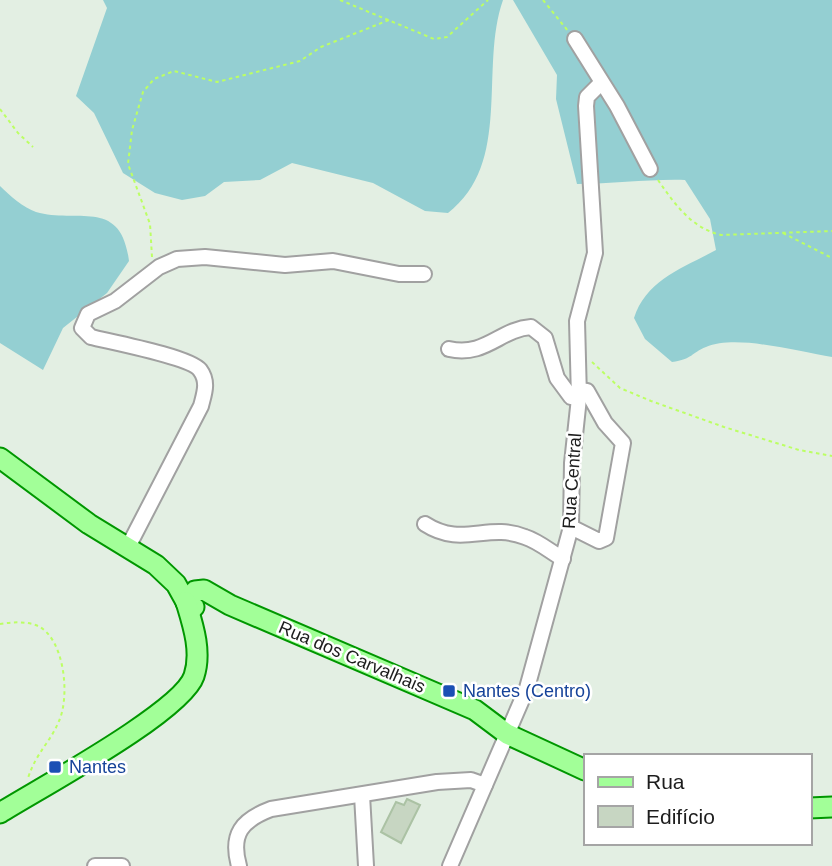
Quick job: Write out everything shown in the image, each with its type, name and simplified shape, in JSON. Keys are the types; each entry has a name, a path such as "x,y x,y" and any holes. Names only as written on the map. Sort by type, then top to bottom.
{"main road":[{"path":"0,458 89,524 167,574 197,603 197,660 186,690 158,715 0,813"},
{"name":"Rua dos Carvalhais","path":"197,603 230,605 475,710 507,734 584,770"},
{"path":"811,808 832,807"}],"street":[{"path":"576,39 617,106 650,169"},
{"name":"Rua Central","path":"450,866 527,688 571,527 572,463 579,394 579,304 591,276 595,253 586,106 587,97 601,83"},
{"path":"128,547 201,406 206,384 200,369 183,360 91,337 82,328 88,314 115,301 153,272 177,259 205,257 285,265 333,261 399,274 424,274"},
{"path":"449,349 471,351 499,341 521,327 531,327 545,338 557,378 571,397 587,391 605,423 623,443 606,538 599,541 571,527"},
{"path":"425,524 450,536 499,532 525,536 563,559"},
{"path":"239,866 234,842 238,830 252,816 299,802 362,795 437,782 471,780 485,785"},
{"path":"362,795 366,866"},
{"path":"96,866 122,866"}],"path":[{"path":"340,0 434,39 447,37 488,0"},
{"path":"543,0 576,39"},
{"path":"153,272 150,225 128,164 132,130 143,92 154,79 174,71 218,82 300,61 321,47 389,20"},
{"path":"0,109 18,133 33,147"},
{"path":"650,169 677,208 704,231 720,235 832,231"},
{"path":"780,232 832,258"},
{"path":"578,360 590,360 621,388 651,401 736,431 799,450 832,456"},
{"path":"0,624 14,622 39,626 54,642 62,659 64,689 60,721 35,756 22,800"}],"shaded area":[{"path":"103,0 503,0 493,55 488,142 481,168 468,192 448,213 425,211 373,183 292,163 260,180 224,182 205,196 182,200 155,193 123,173 94,113 76,96 107,8"},
{"path":"513,0 832,0 832,357 768,345 734,342 706,347 688,358 672,362 645,339 634,318 640,305 647,294 667,277 716,250 710,219 685,180 577,184 556,99 557,75"},
{"path":"0,186 36,212 95,217 107,221 117,228 124,241 129,261 107,293 63,328 43,370 0,343"}],"building":[{"path":"407,799 420,805 401,843 381,832 396,802 404,805"}],"place":[{"name":"Nantes (Centro)","path":"449,691"},
{"name":"Nantes","path":"55,767"}]}
